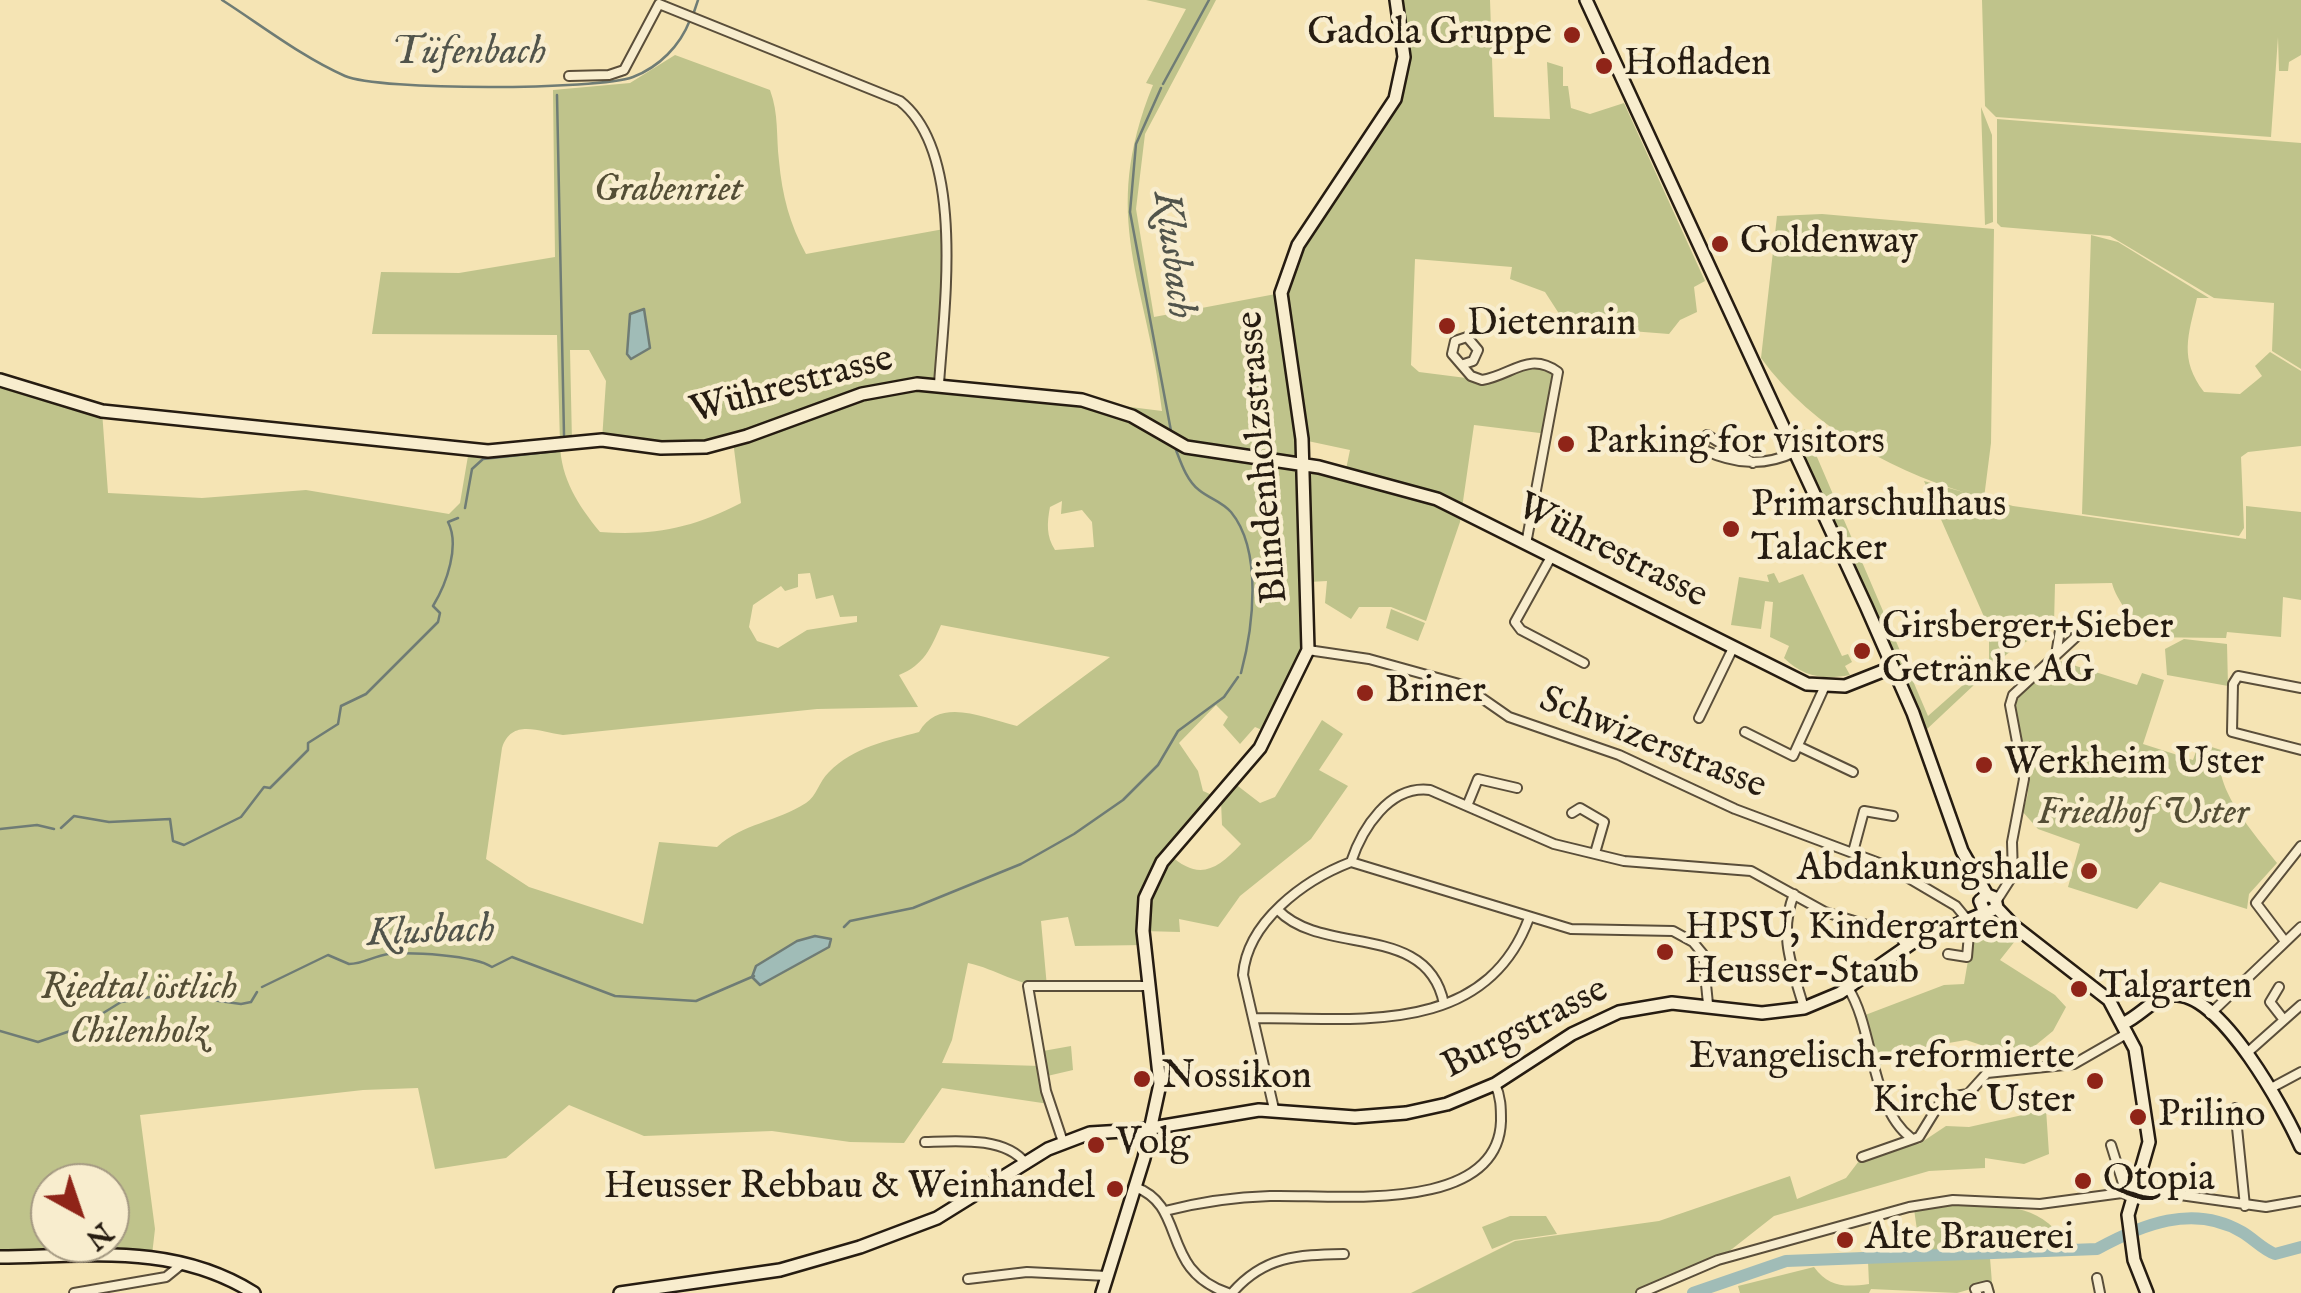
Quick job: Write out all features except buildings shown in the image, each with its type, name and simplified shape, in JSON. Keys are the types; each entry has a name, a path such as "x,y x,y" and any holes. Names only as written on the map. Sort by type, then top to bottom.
{"street":[{"name":"Blindenholzstrasse","path":"1102,1293 1150,1129 1160,1070 1142,931 1149,884 1162,862 1256,755 1308,650 1304,464 1282,307 1284,276 1298,246 1395,99 1404,57 1396,0"},
{"path":"1586,0 1893,667 1972,875 1988,905 2109,1000 2126,1028 2142,1076 2150,1133 2147,1160 2132,1193 2128,1221 2137,1271 2147,1293"},
{"path":"569,76 610,75 624,70 659,4 900,102 922,124 935,151 946,254 939,384"},
{"path":"1464,364 1471,376 1482,380 1526,362 1544,363 1558,372 1526,544"},
{"name":"Wührestrasse","path":"0,380 102,411 488,451 602,440 661,448 706,447 748,436 862,394 939,384 1101,404 1186,447 1304,464 1437,499 1791,678 1824,688"},
{"path":"1754,463 1707,435 1704,450 1724,459 1754,463 1795,452"},
{"path":"1551,556 1515,622 1521,630 1584,663"},
{"name":"Wührestrasse","path":"1699,718 1733,648"},
{"name":"Schwizerstrasse","path":"1308,650 1368,660 1463,685 1509,716 1619,755 1735,809 1852,852 1920,883 1956,906 1966,918"},
{"path":"1988,905 2013,875 2012,842 2024,779 2010,705 2012,695 2056,655"},
{"path":"1745,732 1793,756 1824,688 1854,684 1893,667"},
{"path":"2301,688 2254,676 2236,678 2232,732 2301,750"},
{"path":"1798,746 1853,772"},
{"path":"1467,806 1478,778 1517,788"},
{"path":"1351,862 1377,815 1399,795 1430,790 1537,838 1624,861 1744,870 1824,912 1899,935 1906,946"},
{"path":"1572,813 1580,808 1604,822 1594,853"},
{"path":"1852,852 1864,811 1893,816"},
{"path":"2284,940 2256,903 2301,846"},
{"path":"1274,1109 1243,975 1244,958 1258,927 1323,875 1351,862 1369,864 1571,929 1672,932 1687,936 1703,954 1708,1004"},
{"path":"1794,894 1785,920 1786,943 1804,1008"},
{"name":"Burgstrasse","path":"620,1293 754,1275 825,1258 938,1218 1063,1142 1090,1133 1150,1129 1274,1109 1344,1117 1397,1115 1447,1104 1495,1084 1572,1034 1619,1012 1653,1004 1708,1004 1762,1012 1804,1008 1848,988 1906,946 1988,905"},
{"path":"1278,910 1306,929 1399,950 1431,977 1444,1004"},
{"path":"1254,1018 1403,1016 1444,1004 1498,974 1520,943 1530,918"},
{"path":"1948,954 1967,957 1972,926 1966,918"},
{"path":"2210,1014 2301,927"},
{"path":"1063,1142 1046,1091 1028,986 1150,986"},
{"path":"2279,987 2270,1002 2284,1020"},
{"path":"1848,988 1879,1083 1902,1130 1911,1138"},
{"path":"1862,1157 1924,1134 1943,1098 1968,1094 1982,1076 2001,1069 2074,1064 2126,1028 2157,1000 2174,995 2190,998 2210,1014 2246,1053 2273,1087 2301,1146"},
{"path":"2246,1053 2301,1004"},
{"path":"2273,1087 2301,1072"},
{"path":"1164,1212 1208,1200 1404,1194 1453,1182 1483,1166 1496,1150 1501,1103 1495,1084"},
{"path":"2235,1108 2244,1206"},
{"path":"925,1142 962,1141 1014,1151 1026,1164"},
{"path":"2111,1145 2132,1193"},
{"path":"1135,1186 1152,1194 1164,1212 1191,1272 1204,1283 1230,1293 1269,1262 1344,1254"},
{"path":"1640,1293 1718,1260 1909,1207 1964,1200 2040,1204 2132,1193 2244,1206 2301,1201"},
{"path":"0,1257 123,1253 184,1262 254,1293"},
{"path":"74,1293 166,1276 178,1271 184,1262"},
{"path":"968,1280 1027,1272 1107,1276"},
{"path":"2097,1278 2100,1293"},
{"path":"1977,1293 1976,1288 1987,1286 1988,1293"}],"green space":[{"path":"1146,0 1216,0 1145,134 1136,209 1154,317 1281,293 1284,276 1400,84 1396,0 1490,0 1494,117 1550,119 1547,62 1563,67 1563,86 1568,86 1571,108 1590,114 1624,103 1705,281 1694,287 1697,312 1680,320 1669,334 1567,326 1545,292 1510,279 1512,267 1415,259 1411,365 1419,372 1482,380 1526,362 1558,372 1548,434 1474,425 1460,522 1426,621 1391,607 1359,607 1351,619 1325,603 1327,581 1309,582 1309,640 1269,733 1255,727 1240,744 1223,725 1228,717 1216,705 1179,743 1198,771 1203,791 1221,799 1234,783 1260,803 1275,797 1322,720 1343,734 1319,770 1348,786 1311,839 1240,896 1218,927 1179,919 1180,932 1143,931 1145,945 1075,946 1068,917 1041,921 1047,987 968,963 952,1040 942,1063 1040,1066 1043,1051 1071,1046 1073,1070 1043,1077 1049,1104 942,1088 904,1143 850,1142 772,1131 644,1136 569,1105 506,1158 435,1169 418,1088 363,1090 140,1115 155,1229 152,1255 130,1255 130,1163 30,1163 30,1257 0,1257 0,380 102,411 108,493 202,498 306,490 449,514 460,503 469,450 560,443 557,335 372,334 381,272 459,273 555,257 553,90 630,83 675,55 770,90 785,198 806,254 944,229 939,383 1162,411 1128,213 1129,174 1137,132 1153,85 1146,83 1186,9","holes":["570,350 589,350 606,381 602,440 706,447 733,441 741,503 673,528 638,533 600,532 578,502 564,469 560,444 572,442","1303,440 1350,450 1345,474 1304,464","1062,501 1061,514 1082,510 1092,522 1094,547 1055,550 1049,534 1050,507","810,573 816,599 833,595 840,617 857,616 857,622 807,630 778,648 757,641 749,627 753,605 781,586 785,591 798,587 798,574","941,625 1110,657 1017,726 963,712 938,715 919,732 849,756 826,776 806,803 738,833 717,847 659,842 643,924 529,887 486,859 502,748 513,733 528,729 563,735 817,709 918,707 899,675 921,661","1221,801 1222,825 1241,844 1223,861 1206,869 1189,868 1169,854"]},
{"path":"1982,0 2301,0 2301,55 2289,62 2288,71 2279,71 2278,37 2271,137 1996,117 1985,106"},
{"path":"1981,107 1992,135 1993,222 1985,225"},
{"path":"1997,119 2301,143 2301,369 2272,351 2274,303 2214,298 2110,236 2001,227 1997,223"},
{"path":"1822,214 1994,229 1991,443 1984,498 1921,477 1860,447 1806,407 1761,358 1777,216"},
{"path":"2091,235 2118,242 2209,298 2197,298 2188,347 2191,369 2204,392 2240,394 2262,376 2255,366 2270,352 2301,371 2301,446 2248,452 2241,457 2244,528 2239,536 2082,514"},
{"path":"1805,429 1928,716 1989,662 1989,628 1924,481 2013,506 2246,539 2246,506 2301,512 2301,600 2283,597 2281,637 2227,632 2226,638 2136,637 2112,583 2055,584 2054,624 2007,654 1926,730 1793,437"},
{"path":"1774,573 1779,583 1803,574 1842,656 1848,654 1852,662 1845,666 1850,675 1814,676 1784,658 1789,646 1770,637 1773,602 1765,601 1761,629 1731,625 1739,577 1769,582 1767,575"},
{"path":"1391,609 1425,623 1418,641 1386,628"},
{"path":"2184,639 2227,644 2228,686 2167,675 2165,649"},
{"name":"Friedhof Uster","path":"2060,661 2137,685 2142,673 2164,680 2143,744 2193,760 2199,743 2221,750 2220,765 2229,795 2277,863 2249,894 2247,909 2160,882 2137,909 2068,887 2080,844 2038,829 2022,811 2029,780 2015,709 2019,697 2032,682"},
{"path":"1996,932 2015,941 2000,960 2055,995 2066,1007 2053,1031 2031,1049 2042,1066 1982,1075 1978,1063 1984,1046 1966,1040 1908,1050 1902,1044 1875,1071 1860,1017 1944,985 1964,984 1972,937 1993,938"},
{"path":"2029,1107 2046,1109 2049,1154 2024,1164 1985,1158 1985,1168 1929,1171 1774,1216 1718,1260 1641,1293 1411,1293 1515,1241 1659,1221 1790,1176 1797,1199 1846,1178 1862,1157 1911,1138 1919,1144 1946,1126 1969,1127 2027,1114"},
{"path":"1963,1205 2024,1210 2049,1224 2069,1249 1920,1251 1914,1209"},
{"path":"1510,1216 1546,1216 1557,1234 1514,1240 1492,1249 1482,1227"},
{"path":"1990,1258 1992,1283 1957,1293 1871,1289 1869,1293 1740,1293 1738,1286 1814,1267 1832,1282 1861,1285 1869,1284 1868,1261"}],"water":[{"path":"644,309 650,348 631,359 627,354 630,314"},
{"path":"815,936 831,939 829,947 760,985 752,977 756,966 797,941"}],"waterway":[{"name":"Tüfenbach","path":"222,0 297,50 345,76 442,86 578,84 633,77 668,54 690,20"},
{"name":"Tüfenbach","path":"694,12 698,0"},
{"name":"Klusbach","path":"1163,84 1209,0"},
{"name":"Klusbach","path":"1161,88 1136,144 1130,212 1171,431"},
{"path":"557,95 564,435"},
{"name":"Klusbach","path":"1176,450 1195,486 1231,512 1248,547 1252,613 1241,673"},
{"path":"465,508 472,469 483,459 556,451"},
{"path":"61,828 74,816 109,822 170,819 173,841 184,845 241,817 264,787 270,788 308,750 308,743 338,724 341,706 366,694 438,622 440,613 433,606 452,553 448,522 458,518"},
{"name":"Klusbach","path":"844,927 850,921 913,908 1021,864 1074,834 1123,800 1158,765 1178,731 1224,697 1238,677"},
{"path":"0,829 37,825 54,829"},
{"name":"Klusbach","path":"262,987 328,955 349,964 388,954 426,954 457,957 492,967 512,957 615,996 696,1001 754,976"},
{"name":"Klusbach","path":"0,1031 38,1042 79,1028 121,1002 168,994 241,1004 251,1002 257,992"},
{"path":"1693,1293 1786,1261 2097,1249 2149,1225 2186,1218 2224,1223 2275,1254 2301,1247"}],"place":[{"name":"Gadola Gruppe","path":"1572,35"},
{"name":"Hofladen","path":"1604,66"},
{"name":"Goldenway","path":"1720,244"},
{"name":"Dietenrain","path":"1447,326"},
{"name":"Parking for visitors","path":"1566,444"},
{"name":"Primarschulhaus Talacker","path":"1731,529"},
{"name":"Girsberger+Sieber Getränke AG","path":"1862,651"},
{"name":"Briner","path":"1365,693"},
{"name":"Werkheim Uster","path":"1984,765"},
{"name":"Abdankungshalle","path":"2089,871"},
{"name":"HPSU, Kindergarten Heusser-Staub","path":"1665,952"},
{"name":"Talgarten","path":"2079,989"},
{"name":"Nossikon","path":"1142,1079"},
{"name":"Evangelisch-reformierte Kirche Uster","path":"2095,1081"},
{"name":"Prilino","path":"2138,1117"},
{"name":"Volg","path":"1096,1145"},
{"name":"Qtopia","path":"2083,1181"},
{"name":"Heusser Rebbau & Weinhandel","path":"1115,1189"},
{"name":"Alte Brauerei","path":"1845,1240"}],"park label":[{"name":"Grabenriet","path":"668,192"},
{"name":"Riedtal östlich Chilenholz","path":"139,1012"}]}
